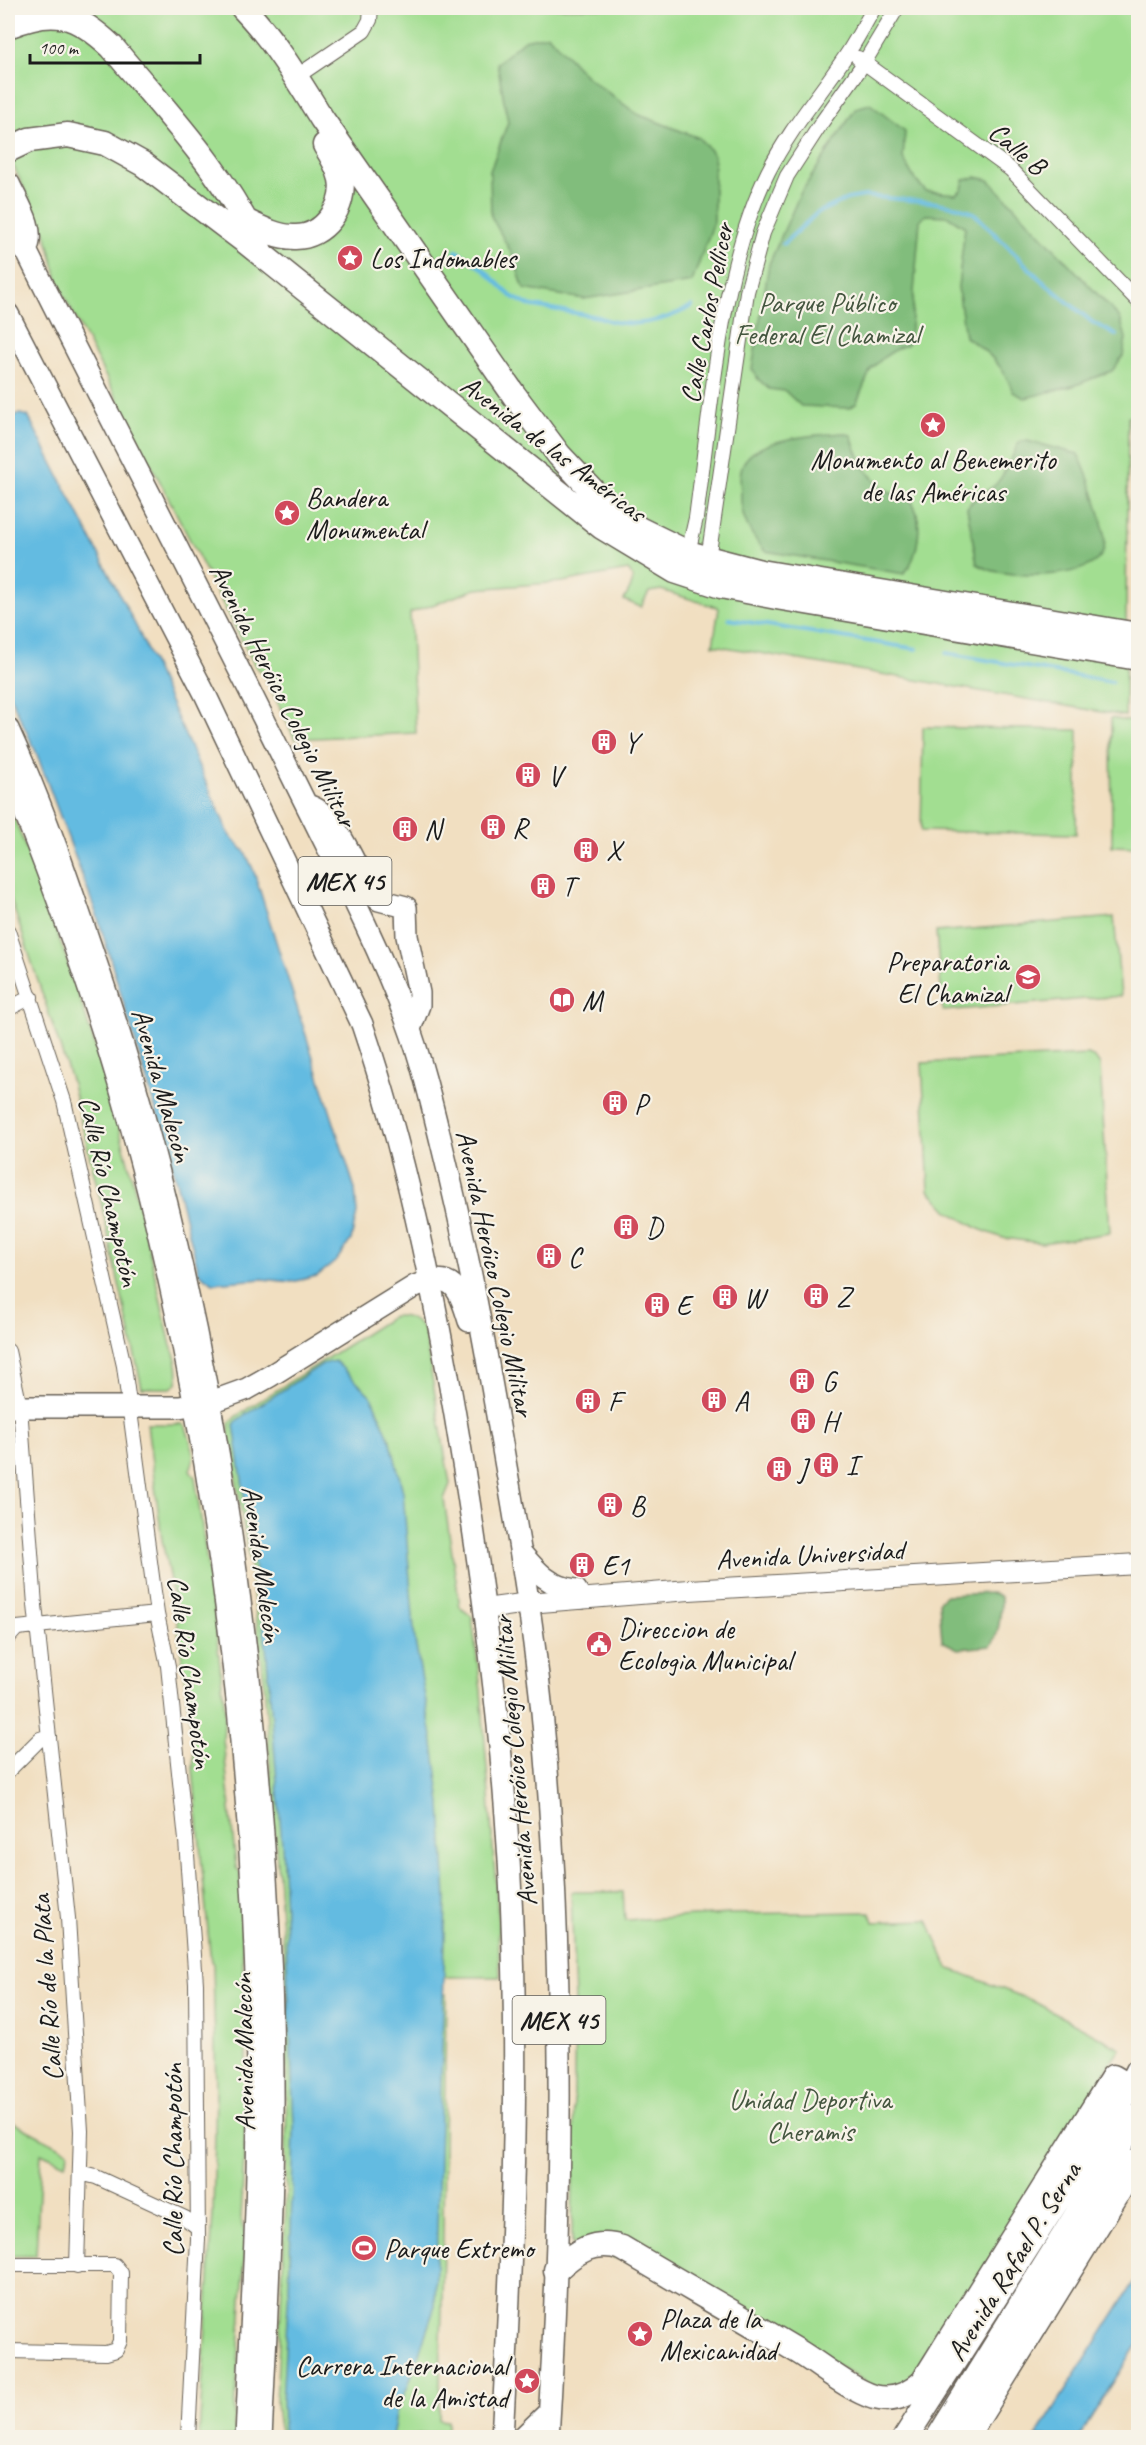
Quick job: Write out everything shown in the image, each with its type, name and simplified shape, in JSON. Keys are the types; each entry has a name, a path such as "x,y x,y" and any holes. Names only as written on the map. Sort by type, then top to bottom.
{"highway":[{"name":"Avenida de las Américas","path":"249,12 514,395 559,455 609,507 639,529 698,556 760,572 1138,635"},
{"path":"8,26 32,16 54,15 75,19 112,47 210,166 248,222 262,255"},
{"path":"179,191 271,232 295,237 310,234 324,227 335,212 341,197 341,181 337,165 325,145 322,119"},
{"name":"Avenida de las Américas","path":"8,150 29,140 68,135 105,143 143,164 262,255 602,527 675,571 721,586 782,598 1138,658"},
{"path":"8,185 28,232 29,242 25,249"},
{"path":"1012,635 1052,635 1129,647 1138,645"},
{"path":"556,2270 574,2254 590,2246 602,2243 622,2248 873,2397 901,2397 909,2394 923,2382 1113,2077 1134,2079 905,2438"},
{"name":"Avenida Rafael P. Serna","path":"938,2438 1138,2116"},
{"name":"Avenida Rafael P. Serna","path":"966,2438 1138,2160"}],"main road":[{"name":"Avenida Heróico Colegio Militar","path":"8,214 224,636 385,963 410,1029 432,1104 451,1183 484,1344 520,1552 541,1707 556,1900 560,2060 556,2270 548,2438"},
{"name":"Avenida Heróico Colegio Militar","path":"8,314 206,696 358,1014 379,1073 430,1280 460,1445 485,1609 501,1749 513,1949 513,2187 502,2438"},
{"name":"Avenida Malecón","path":"8,729 37,795 69,881 125,1049 153,1143 202,1404 236,1565 247,1653 270,1932 273,2121 271,2224 261,2438"},
{"name":"Avenida Malecón","path":"8,771 58,900 114,1071 202,1404 216,1540 230,1642 244,1791 252,1916 258,2097 254,2272 246,2438"},
{"path":"306,805 321,811 331,822 370,893 378,900 406,908 407,936 419,993 419,1005 410,1029"},
{"path":"14,1407 130,1407 202,1404 247,1389 415,1286 430,1280 444,1280 457,1289 470,1323 484,1344"},
{"path":"520,1552 545,1579 563,1589 576,1590 581,1598"},
{"name":"Avenida Universidad","path":"485,1609 581,1598 1138,1564"},
{"path":"522,2438 549,2412"}],"street":[{"path":"296,77 338,50 368,26 371,8"},
{"name":"Calle Carlos Pellicer","path":"698,556 696,518 730,291 744,232 768,172 795,127 849,51 874,8"},
{"name":"Calle Carlos Pellicer","path":"698,556 747,292 763,233 788,176 822,122 864,63 897,8"},
{"name":"Calle B","path":"849,51 1010,169 1138,302"},
{"name":"Calle Río Champotón","path":"8,931 64,1101 124,1366 157,1614 168,1666 186,1840 196,1984 199,2095 197,2227 188,2438"},
{"path":"8,1009 31,997"},
{"name":"Calle Río de la Plata","path":"8,1351 68,1918 80,2122 76,2266"},
{"path":"8,1638 17,1628 157,1614"},
{"path":"8,1772 40,1739 49,1736"},
{"path":"80,2173 96,2177 175,2213 197,2227"},
{"path":"8,2265 115,2265 121,2272 120,2341 116,2350 106,2353 8,2351"}],"green space":[{"name":"Parque Público Federal El Chamizal","path":"8,8 1138,8 1138,417 1128,417 1125,716 713,645 719,608 661,590 649,592 641,607 624,600 632,581 628,570 562,582 476,589 410,613 416,733 295,739 264,674 255,666 60,288 47,238 8,154"},
{"path":"548,35 586,76 637,114 699,138 714,155 714,222 692,282 584,299 524,289 513,256 491,216 490,171 508,122 497,63 524,40"},
{"path":"870,104 905,131 903,158 915,180 926,191 956,194 962,189 964,180 976,177 989,180 1120,318 1126,338 1123,356 1112,371 1073,386 1025,398 1013,392 1005,374 994,360 965,337 958,287 965,227 948,216 926,215 920,220 910,340 907,345 884,357 871,369 856,404 849,408 801,406 785,391 769,389 758,379 752,369 769,264 800,194 856,108"},
{"path":"843,433 851,435 865,468 879,485 898,496 910,499 915,507 919,527 918,537 913,558 904,574 765,551 747,525 742,510 740,479 746,459 769,444 801,437"},
{"path":"1027,441 1078,454 1097,503 1105,544 1103,552 1096,561 1084,568 1070,572 1036,575 1006,573 977,564 967,508 996,484 1019,442"},
{"path":"1111,718 1138,723 1138,847 1112,846"},
{"path":"923,727 1078,730 1076,834 921,831"},
{"path":"8,803 44,895 106,1083 177,1364 177,1383 171,1388 142,1388 101,1202 71,1080 8,891"},
{"path":"1114,917 1121,996 943,1011 936,932"},
{"path":"1088,1055 1095,1058 1100,1065 1110,1233 1042,1243 1003,1238 979,1229 949,1212 929,1190 922,1063"},
{"path":"393,1316 410,1319 424,1330 450,1484 444,1499 460,1607 472,1617 481,1691 497,1901 500,1977 434,1977 434,1994 446,1994 439,2420 447,2421 447,2431 412,2435 405,2438 282,2438 276,2403 286,2208 287,2000 264,1681 229,1423 236,1416"},
{"path":"147,1424 182,1424 186,1427 192,1448 193,1458 190,1470 195,1477 214,1611 225,1712 223,1739 236,1867 240,1873 247,2092 241,2220 246,2237 234,2427 238,2437 199,2437 213,2214 216,2091 213,1964 210,1953 193,1769 194,1750"},
{"path":"994,1593 1001,1597 1001,1609 998,1629 991,1646 958,1649 942,1641 939,1601 946,1595"},
{"name":"Unidad Deportiva Cheramis","path":"571,1892 623,1892 625,1920 730,1914 870,1912 873,1922 928,1920 948,1968 1031,2000 1120,2048 916,2379 892,2389 874,2387 700,2285 572,2244 575,2001"},
{"path":"8,2120 68,2151 65,2164 41,2153 36,2256 8,2256"}],"water":[{"path":"13,415 28,416 138,630 230,836 245,852 253,869 355,1189 357,1213 351,1240 336,1261 317,1276 292,1282 262,1279 213,1283 199,1273 170,1157 98,918 36,752 8,692 8,422"},
{"path":"335,1361 371,1396 391,1442 403,1492 415,1641 441,1803 446,1899 435,2306 407,2389 397,2408 392,2437 288,2437 283,2429 282,2401 289,2288 294,2126 282,1845 266,1647 234,1425 237,1420 322,1364"},
{"path":"1138,2276 1138,2343 1079,2437 1036,2437"}],"waterway":[{"path":"783,244 817,213 847,199 865,196 959,207 974,213 1040,279 1092,322 1116,335"},
{"path":"456,251 482,268 511,296 528,305 622,323 658,320 692,306"},
{"path":"729,619 917,649"},
{"path":"946,653 1112,682"}],"place":[{"name":"Los Indomables","path":"350,258"},
{"name":"Monumento al Benemerito de las Américas","path":"933,425"},
{"name":"Bandera Monumental","path":"287,513"},
{"name":"Y","path":"604,742"},
{"name":"V","path":"528,775"},
{"name":"R","path":"493,827"},
{"name":"N","path":"405,829"},
{"name":"X","path":"586,850"},
{"name":"T","path":"543,886"},
{"name":"Preparatoria El Chamizal","path":"1028,977"},
{"name":"M","path":"562,1000"},
{"name":"P","path":"615,1103"},
{"name":"D","path":"626,1227"},
{"name":"C","path":"549,1256"},
{"name":"Z","path":"816,1296"},
{"name":"W","path":"725,1297"},
{"name":"E","path":"657,1305"},
{"name":"G","path":"802,1381"},
{"name":"A","path":"714,1400"},
{"name":"F","path":"588,1401"},
{"name":"H","path":"803,1421"},
{"name":"I","path":"826,1465"},
{"name":"J","path":"779,1469"},
{"name":"B","path":"610,1505"},
{"name":"E1","path":"582,1565"},
{"name":"Direccion de Ecologia Municipal","path":"599,1644"},
{"name":"Parque Extremo","path":"364,2248"},
{"name":"Plaza de la Mexicanidad","path":"640,2334"},
{"name":"Carrera Internacional de la Amistad","path":"527,2381"}]}
